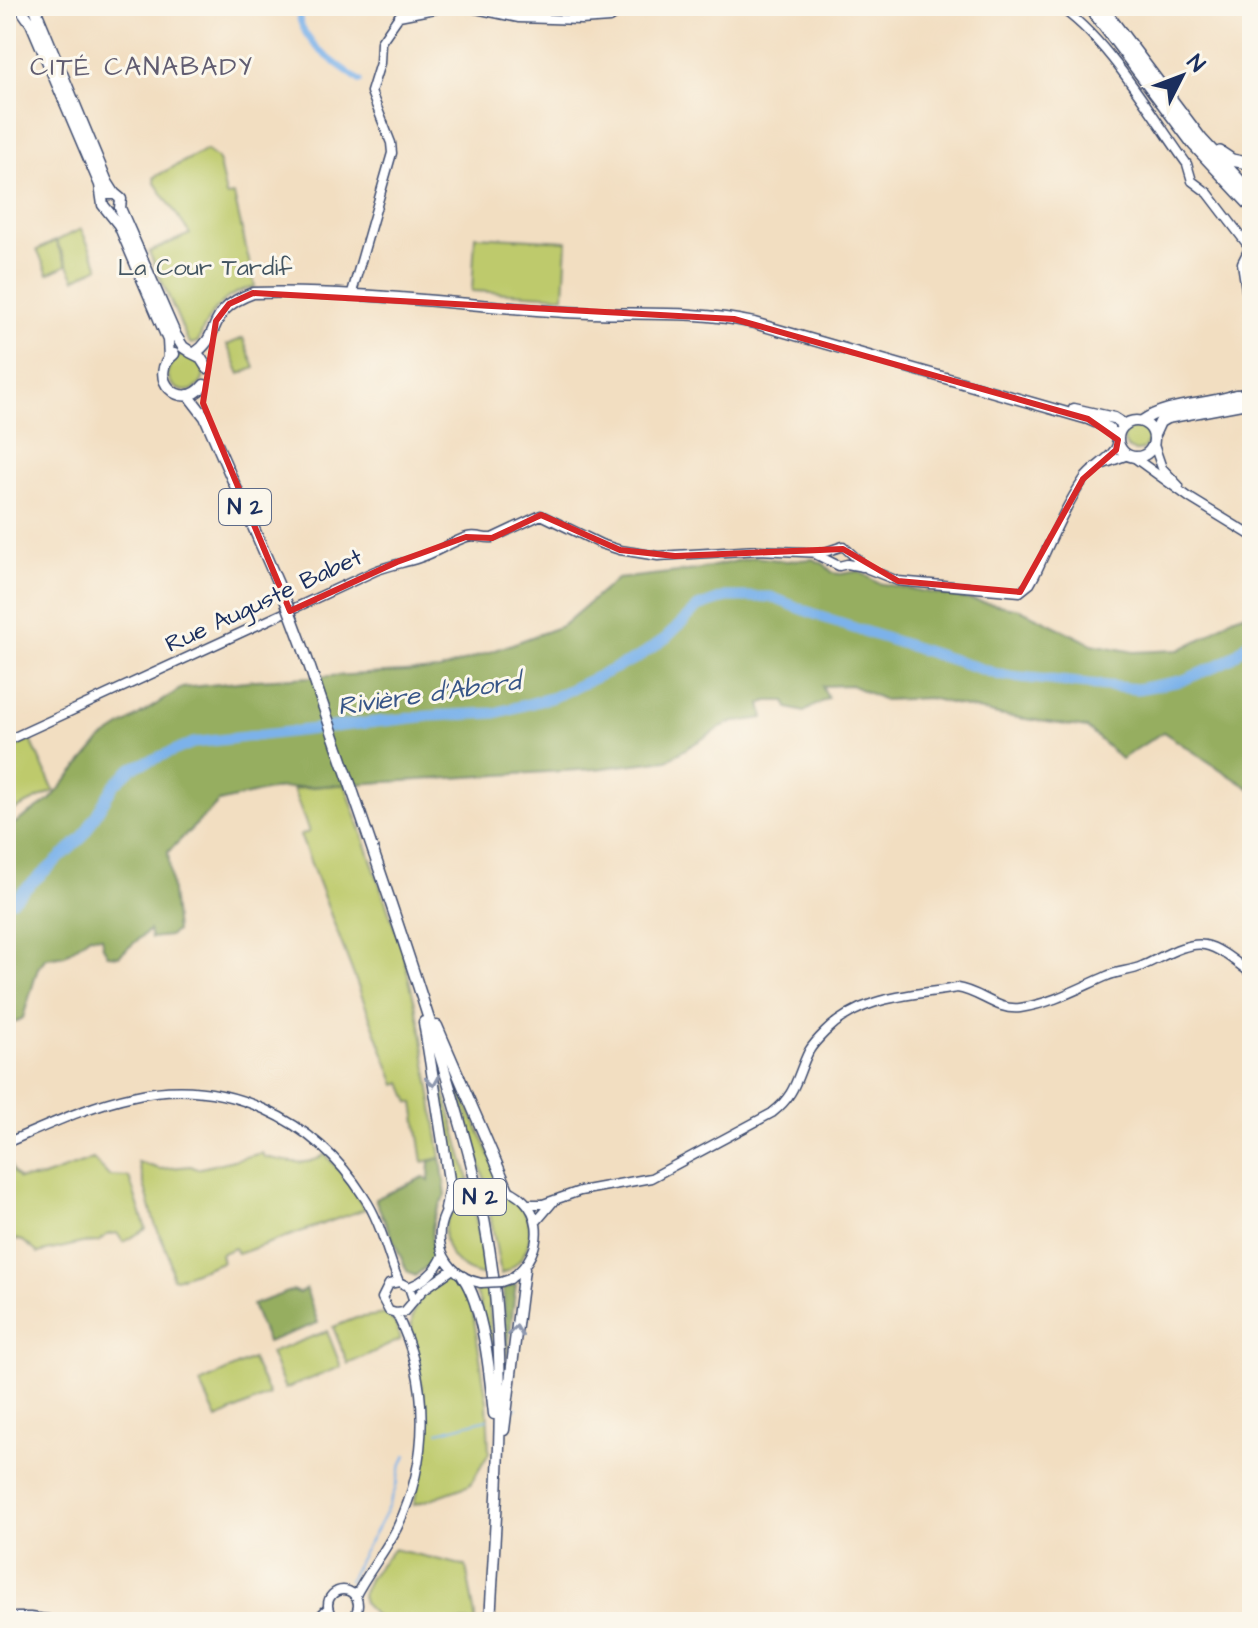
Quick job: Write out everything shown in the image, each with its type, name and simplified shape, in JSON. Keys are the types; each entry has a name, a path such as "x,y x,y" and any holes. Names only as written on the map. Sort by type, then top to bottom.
{"highway":[{"path":"1089,6 1194,145 1252,207"},
{"path":"1101,6 1201,139 1252,194"},
{"path":"1124,37 1220,153 1232,160 1252,164"},
{"path":"1231,397 1252,391"}],"main road":[{"name":"N 2","path":"20,6 33,6 108,184 109,196 103,205 114,210 180,343 207,368 202,399 205,417"},
{"name":"N 2","path":"20,6 31,23 109,196"},
{"name":"N 2","path":"109,196 121,199 114,210"},
{"name":"N 2","path":"114,210 168,340 169,358 163,373 166,384 174,393 188,395 205,417 286,602 407,950 467,1143 486,1230 498,1321 497,1492 490,1622"},
{"path":"1251,247 1243,263 1252,322"},
{"path":"169,358 178,352 203,348 221,312 229,304 253,293 351,296 589,313 724,317 754,323 1101,423 1114,432 1130,456 1145,454 1160,422 1167,418 1252,402"},
{"path":"207,368 212,331"},
{"path":"188,395 204,385"},
{"path":"992,392 1092,412 1114,418 1125,425"},
{"path":"1118,442 1120,431 1132,421 1142,421 1166,410 1231,397"},
{"path":"1142,421 1151,428 1153,439"},
{"path":"407,950 457,1076 484,1130 508,1190"},
{"path":"407,950 425,1025 450,1186 446,1209"},
{"path":"497,1492 524,1269"},
{"path":"463,1277 474,1298 486,1352 497,1453"}],"street":[{"path":"395,6 399,16"},
{"path":"351,296 392,153 371,92 380,63 381,42 399,16 450,6"},
{"path":"462,6 519,18 581,20 609,18 628,6"},
{"path":"1057,6 1082,24 1105,51 1187,164 1192,181 1208,193 1251,247"},
{"path":"1153,439 1162,468 1190,498"},
{"path":"849,560 898,581 1016,592 1026,588 1079,486 1094,468 1116,450 1118,442"},
{"path":"1094,468 1130,456 1252,536"},
{"name":"Rue Auguste Babet","path":"6,741 375,571 419,558 466,537 477,535 484,539 492,538 541,515 601,544 641,553 675,556 759,550 831,556"},
{"path":"843,546 850,551 849,560 839,566 831,556 836,547 843,546"},
{"path":"527,1204 543,1204 580,1191 651,1178 772,1113 785,1104 793,1092 812,1046 849,1011 869,1004 957,988 968,989 1005,1007 1017,1008 1059,1000 1109,975 1201,944 1213,948 1252,974"},
{"path":"6,1143 133,1096 188,1090 243,1100 285,1117 312,1136 337,1161 367,1200 399,1282"},
{"path":"409,1287 439,1265 443,1255 440,1227 446,1209 466,1191 482,1186 508,1190 527,1204 536,1222 537,1242 530,1261 510,1279 490,1284 463,1277 443,1255"},
{"path":"536,1222 557,1199"},
{"path":"389,1257 389,1284 382,1293 383,1304 396,1313 408,1310"},
{"path":"352,1594 390,1542 409,1499 421,1445 421,1403 408,1338 408,1310 413,1299 442,1274 453,1269"},
{"path":"389,1284 399,1282 409,1287 413,1299"},
{"path":"396,1313 408,1338"},
{"path":"337,1619 328,1608 328,1601 335,1592 352,1594"},
{"path":"314,1622 351,1620 357,1609 352,1594"},
{"path":"314,1622 328,1608"},
{"path":"6,1617 71,1622"}],"highlighted area":[{"path":"253,293 734,319 1088,419 1118,440 1116,450 1083,479 1020,592 898,581 843,549 675,556 620,550 541,515 492,538 466,537 397,562 290,611 203,403 216,321 229,304"}],"green space":[{"name":"La Cour Tardif","path":"206,150 218,159 226,196 234,195 255,287 226,299 212,314 198,342 191,344 149,252 190,234 154,177"},
{"path":"81,229 99,267 75,279 56,241"},
{"path":"475,236 567,241 564,296 472,291"},
{"path":"55,241 67,265 48,274 37,250"},
{"path":"243,338 255,368 240,374 227,345"},
{"path":"186,355 199,360 204,373 199,386 186,391 173,386 168,373 173,360"},
{"path":"1136,427 1145,430 1148,439 1145,448 1136,451 1127,448 1124,439 1127,430"},
{"path":"755,557 786,561 813,559 833,573 859,571 878,583 1020,609 1092,644 1134,652 1179,650 1232,618 1252,611 1252,790 1163,732 1121,759 1087,728 998,715 929,698 884,700 851,685 822,686 828,698 804,712 788,708 785,701 767,701 761,704 764,718 729,723 667,760 595,769 273,789 219,802 168,852 176,931 169,936 151,938 149,930 119,956 108,955 102,937 90,936 65,955 46,958 38,968 23,1018 6,1027 6,829 50,800 102,739 182,688 256,680 440,670 562,626 617,579 696,570"},
{"path":"31,740 54,791 6,814 6,751"},
{"path":"345,784 402,949 420,1025 441,1158 423,1162 414,1103 410,1103 402,1083 396,1085 300,835 309,832 293,789"},
{"path":"434,1055 469,1180 455,1188"},
{"path":"454,1075 502,1182 485,1181"},
{"path":"6,1153 19,1179 43,1177 93,1159 109,1176 129,1177 146,1229 123,1242 117,1233 107,1235 98,1242 38,1253 23,1241 6,1237"},
{"path":"262,1153 264,1157 296,1162 311,1161 325,1154 346,1178 365,1209 238,1254 234,1248 220,1254 222,1262 172,1278 169,1256 155,1224 138,1162 160,1169 191,1166 197,1169"},
{"path":"441,1158 446,1196 434,1219 433,1261 415,1276 407,1271 375,1199 424,1177 429,1181 430,1161"},
{"path":"486,1193 503,1195 516,1203 525,1213 529,1226 529,1240 524,1253 515,1265 501,1274"},
{"path":"472,1195 485,1276 458,1263 445,1240 449,1215"},
{"path":"450,1276 457,1278 470,1295 487,1401 489,1453 470,1485 414,1505 426,1424 425,1402 412,1335 413,1315 422,1297"},
{"path":"516,1284 507,1356 503,1289"},
{"path":"474,1286 488,1289 495,1380 480,1304"},
{"path":"306,1289 318,1323 267,1342 252,1305 293,1290 299,1293"},
{"path":"386,1314 396,1324 400,1340 348,1364 333,1327 356,1318"},
{"path":"327,1331 341,1367 285,1389 270,1353"},
{"path":"252,1359 269,1395 217,1419 200,1383"},
{"path":"393,1549 466,1566 476,1622 382,1622 364,1604 362,1595 370,1577"}],"waterway":[{"path":"298,6 304,31 311,41 360,81"},
{"name":"Rivière d'Abord","path":"6,902 13,900 82,838 114,785 132,768 193,743 429,716 495,713 554,697 637,658 666,638 698,607 726,597 771,597 835,622 1000,675 1137,689 1181,681 1210,669 1230,659 1252,640"},
{"path":"513,1409 517,1408"},
{"path":"439,1432 487,1419"},
{"path":"349,1581 390,1502 407,1455"}],"district":[{"name":"CITÉ CANABADY","path":"142,67"}]}
